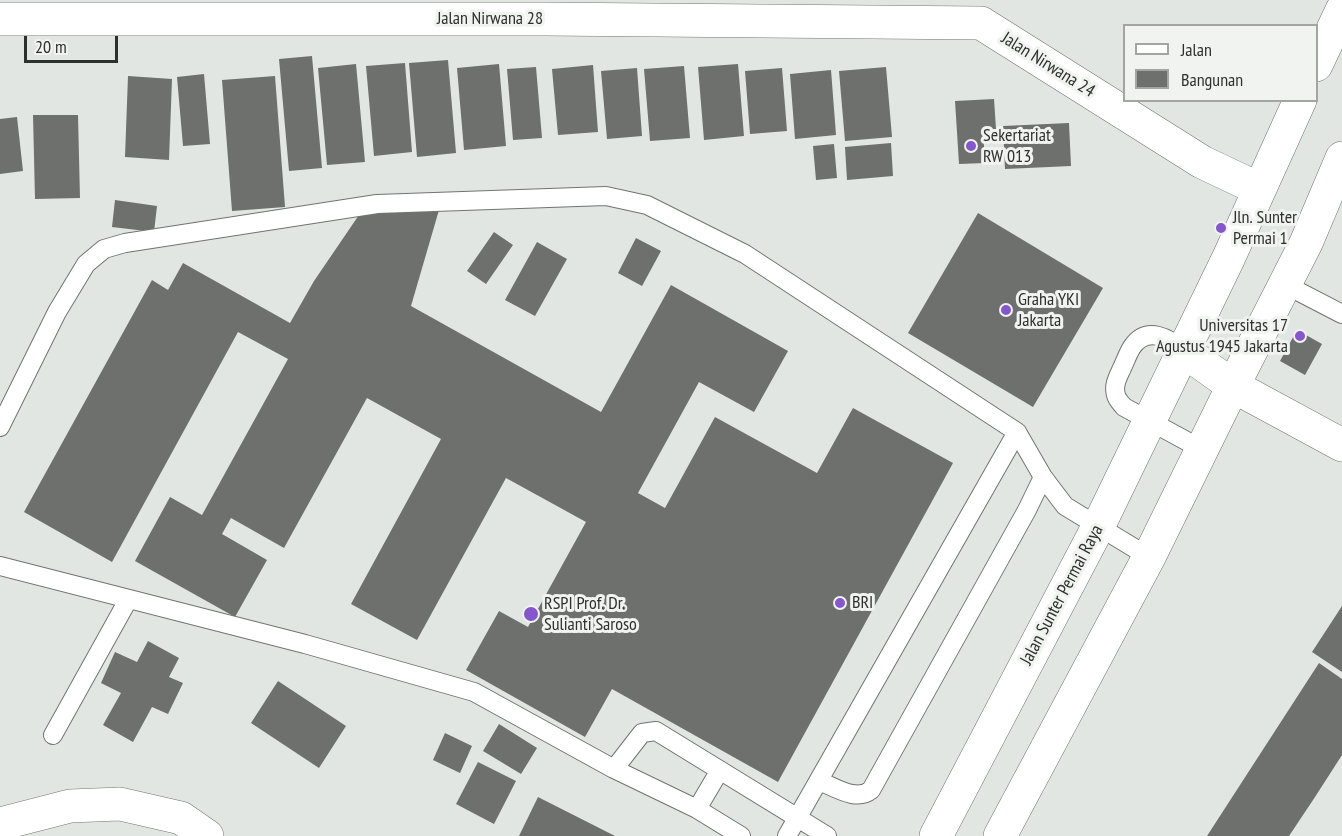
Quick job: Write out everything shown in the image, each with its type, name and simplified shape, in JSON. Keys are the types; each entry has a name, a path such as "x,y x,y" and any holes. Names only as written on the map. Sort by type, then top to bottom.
{"street":[{"name":"Jalan Nirwana 28","path":"0,19 549,10 980,11"},
{"path":"1318,63 1342,10"},
{"name":"Jalan Nirwana 24","path":"980,11 1202,162 1259,189"},
{"name":"Jalan Sunter Permai Raya","path":"936,836 1098,527 1184,351 1299,102"},
{"path":"1000,836 1149,557 1203,450 1316,221 1342,158"},
{"path":"1184,351 1233,386 1342,445"},
{"path":"0,824 70,806 120,804 181,818 207,836"}],"lane":[{"path":"0,427 69,292 86,264 104,249 125,243 377,204 606,196 647,205 745,254 1017,432 1043,477 1065,506 1149,557"},
{"path":"1284,284 1342,314"},
{"path":"1184,351 1160,335 1142,338 1132,346 1115,384 1116,395 1124,407 1203,450"},
{"path":"787,836 1017,432"},
{"path":"819,781 858,796 865,795 871,790 1027,510 1043,477"},
{"path":"0,566 305,644 474,692 614,769 697,809 741,836"},
{"path":"53,735 128,600"},
{"path":"614,769 642,733 656,731 827,836"},
{"path":"697,809 720,770"}],"building":[{"path":"312,56 322,168 289,171 279,59"},
{"path":"448,60 456,153 417,157 409,63"},
{"path":"405,63 412,152 374,156 366,66"},
{"path":"356,64 365,162 327,165 318,68"},
{"path":"499,64 506,146 464,150 457,68"},
{"path":"738,64 744,136 704,140 698,67"},
{"path":"593,65 598,132 558,135 552,69"},
{"path":"684,66 690,138 650,141 644,69"},
{"path":"536,67 542,138 513,140 507,69"},
{"path":"886,67 892,137 845,141 839,71"},
{"path":"637,68 642,136 607,139 601,71"},
{"path":"782,68 787,131 750,134 745,71"},
{"path":"831,70 836,135 795,139 790,74"},
{"path":"204,74 210,144 183,146 177,77"},
{"path":"128,76 172,79 169,160 125,157"},
{"path":"275,76 285,207 232,211 222,80"},
{"name":"Sekertariat RW 013","path":"994,99 996,129 983,130 985,163 959,164 955,101"},
{"path":"33,115 78,115 80,198 35,199"},
{"path":"17,117 23,171 0,174 0,119"},
{"path":"1069,123 1071,166 1005,169 1003,126"},
{"path":"891,143 893,176 847,180 845,147"},
{"path":"834,144 837,178 816,180 813,146"},
{"path":"115,200 157,206 154,232 112,227"},
{"path":"439,210 411,306 601,412 671,285 788,351 754,412 699,382 638,493 665,508 715,417 817,473 853,408 953,463 778,782 612,689 585,737 466,670 499,611 528,627 586,522 506,478 417,640 351,604 441,439 367,398 284,548 231,518 222,534 267,560 235,617 135,561 170,497 202,515 288,359 238,332 112,562 24,512 152,280 168,290 183,263 290,323 314,281 361,212"},
{"name":"Graha YKI Jakarta","path":"978,213 1103,288 1033,407 908,333"},
{"path":"494,232 513,245 486,284 467,271"},
{"path":"636,238 661,251 642,286 618,273"},
{"path":"537,242 567,259 535,316 505,300"},
{"path":"1297,330 1322,344 1305,375 1280,361"},
{"path":"1342,606 1342,672 1312,652"},
{"path":"148,641 179,658 169,677 183,683 168,714 152,707 133,742 103,725 121,693 101,683 115,652 137,662"},
{"path":"1319,663 1342,679 1342,755 1315,797 1289,836 1207,836"},
{"path":"278,681 346,726 319,768 251,723"},
{"path":"499,724 537,748 521,774 483,751"},
{"path":"445,733 472,746 460,773 433,760"},
{"path":"478,762 516,781 494,824 456,804"},
{"path":"538,797 615,836 519,836"}],"place":[{"name":"Sekertariat RW 013","path":"971,146"},
{"name":"Jln. Sunter Permai 1","path":"1221,228"},
{"name":"Graha YKI Jakarta","path":"1006,310"},
{"name":"Universitas 17 Agustus 1945 Jakarta","path":"1300,336"},
{"name":"BRI","path":"840,603"},
{"name":"RSPI Prof. Dr. Sulianti Saroso","path":"531,614"}]}
